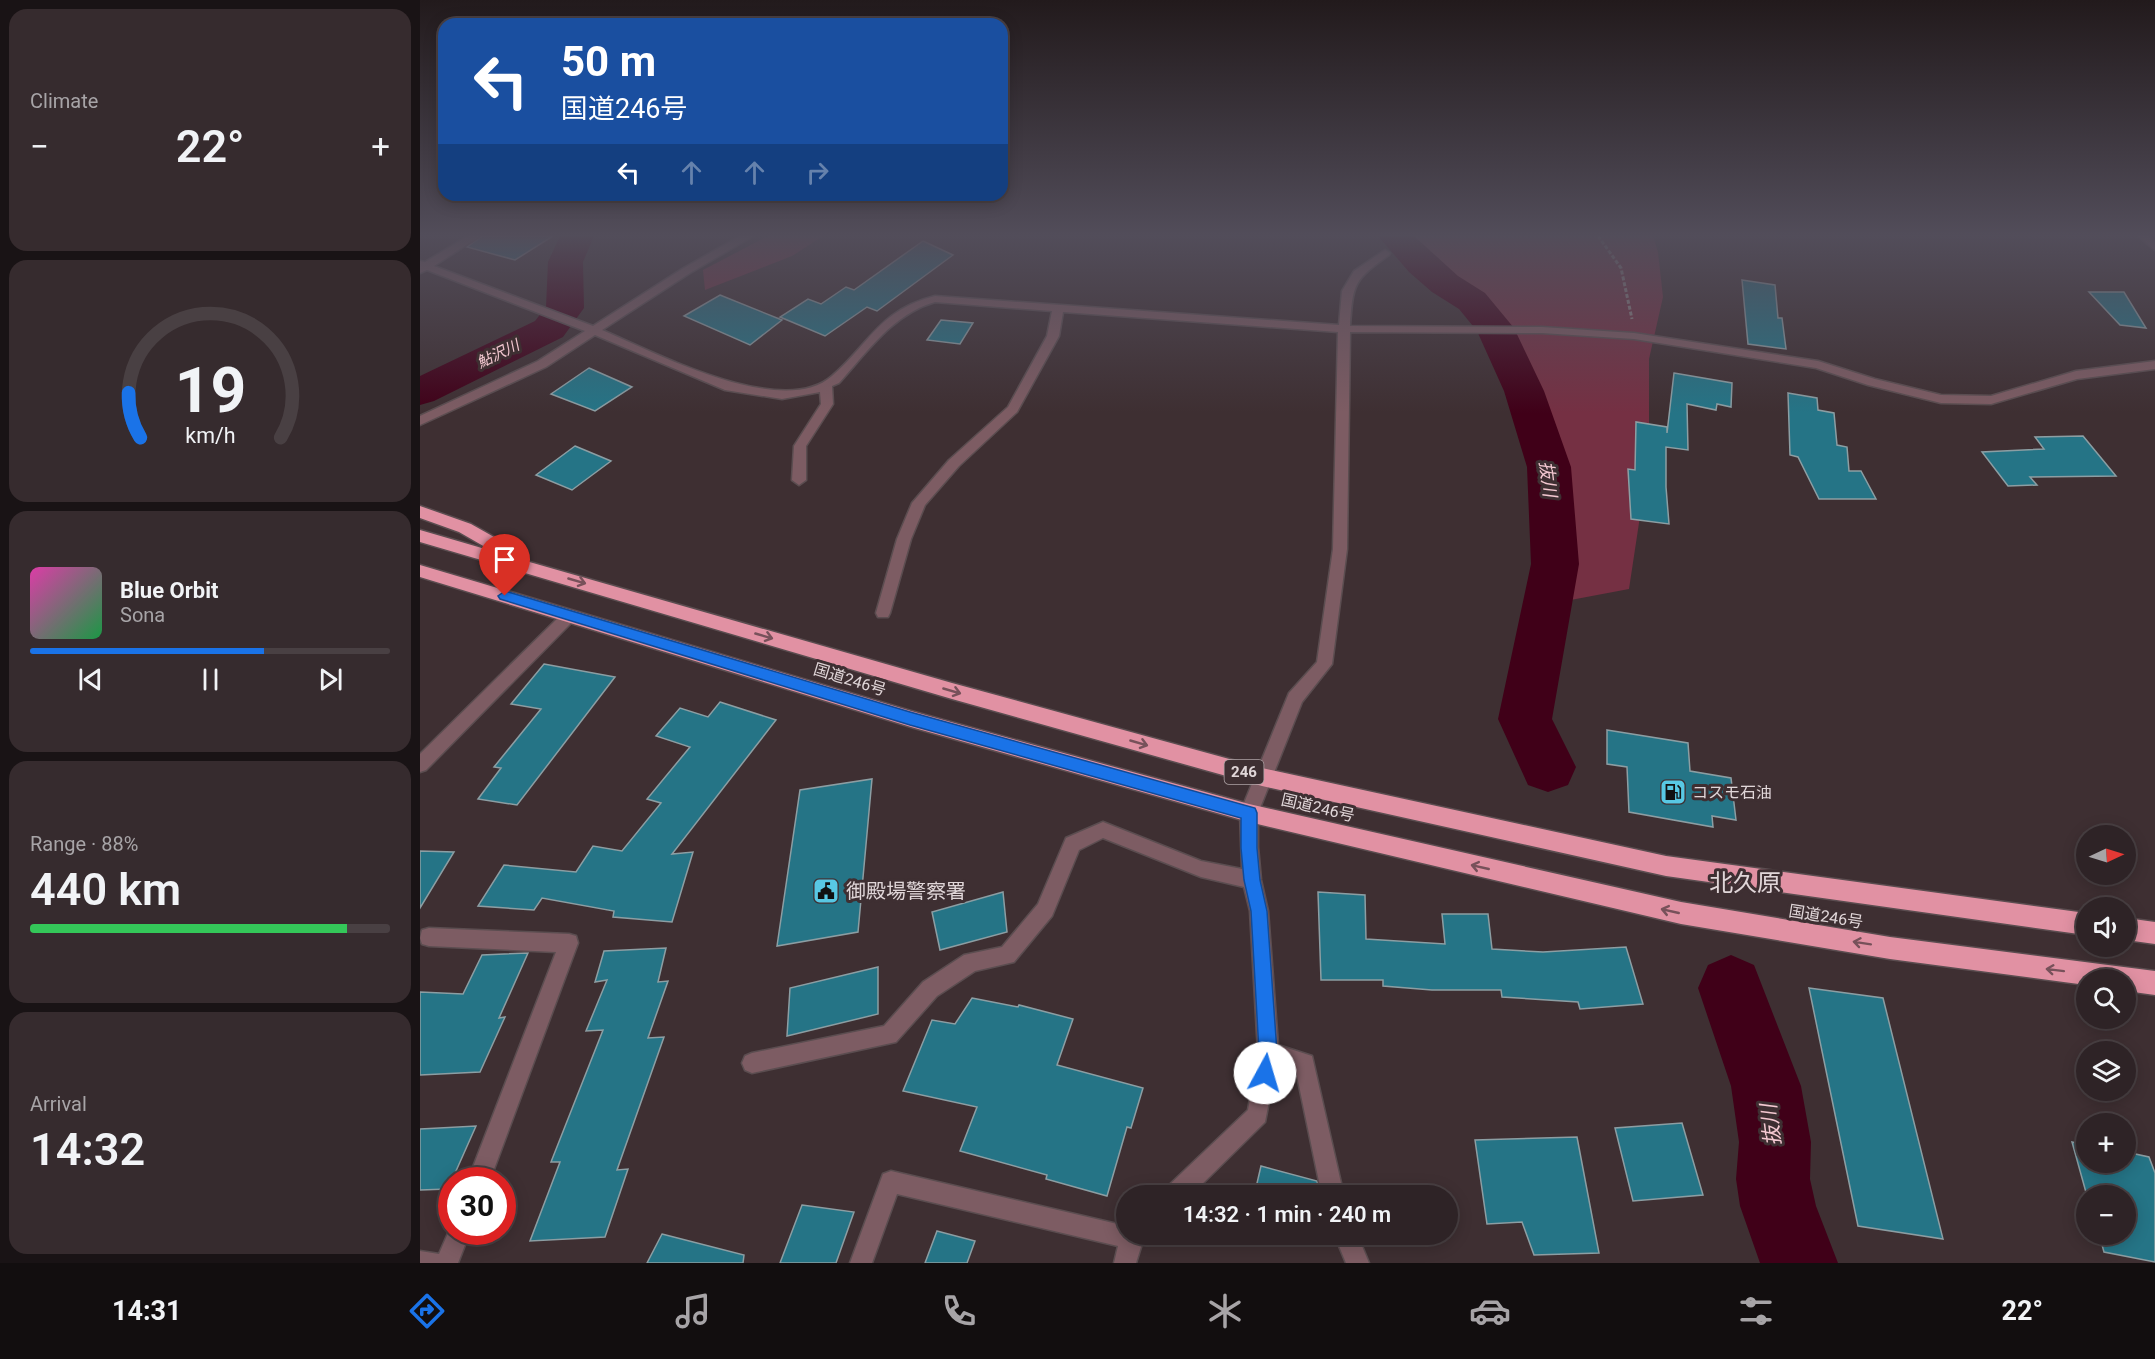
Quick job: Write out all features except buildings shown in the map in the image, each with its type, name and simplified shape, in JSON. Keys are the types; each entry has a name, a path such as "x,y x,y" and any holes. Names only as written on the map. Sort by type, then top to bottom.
{"highway":[{"name":"246","path":"420,512 465,528 536,569"},
{"name":"国道246号","path":"420,536 952,691 1262,777 1666,866 2076,923"},
{"name":"国道246号","path":"420,571 910,719 1249,813 1681,913 1890,948 2155,983"},
{"name":"246","path":"420,585 505,596"},
{"path":"2136,930 2155,933"}],"street":[{"path":"499,295 576,323 725,386 782,395 818,389 835,380 889,321 917,304 935,299 1344,329 1512,330 1635,336 1818,365 1872,382 1941,399 1991,400 2076,375 2155,365"},
{"path":"420,421 542,363 649,295"},
{"path":"1185,1185 1258,1115 1268,1052 1259,911 1252,880 1249,813 1295,698 1324,664 1340,549 1347,295"},
{"path":"883,613 904,539 919,504 954,463 1013,409 1053,336 1058,308"},
{"path":"799,480 800,446 828,404 826,385"},
{"path":"420,765 569,616"},
{"path":"752,1063 889,1035 930,989 971,962 1006,955 1045,910 1072,843 1103,830 1201,869 1252,880"},
{"path":"429,937 569,943 484,1167"},
{"path":"1268,1052 1305,1063 1331,1185"},
{"path":"861,1263 891,1182 1116,1232"},
{"path":"447,1263 454,1245"},
{"path":"1125,1263 1130,1245"},
{"path":"1350,1245 1358,1263"},
{"path":"420,1262 433,1263"}],"path":[{"path":"1629,295 1635,336"}],"shaded area":[{"path":"1453,295 1663,295 1649,359 1649,457 1629,589 1560,602 1556,440"}],"waterway":[{"name":"鮎沢川","path":"420,392 549,329 565,308 564,295"},
{"name":"抜川","path":"1462,295 1472,301 1495,328 1524,391 1549,467 1555,564 1525,719 1548,767"},
{"name":"抜川","path":"1731,988 1766,1086 1775,1142 1773,1179 1778,1206 1799,1263"}],"place":[{"name":"コスモ石油","path":"1673,792"},
{"name":"御殿場警察署","path":"826,891"}],"district":[{"name":"北久原","path":"1745,883"}],"route":[{"path":"505,596 910,719 1249,813 1249,848 1252,880 1259,911 1268,1052 1265,1073"}]}
